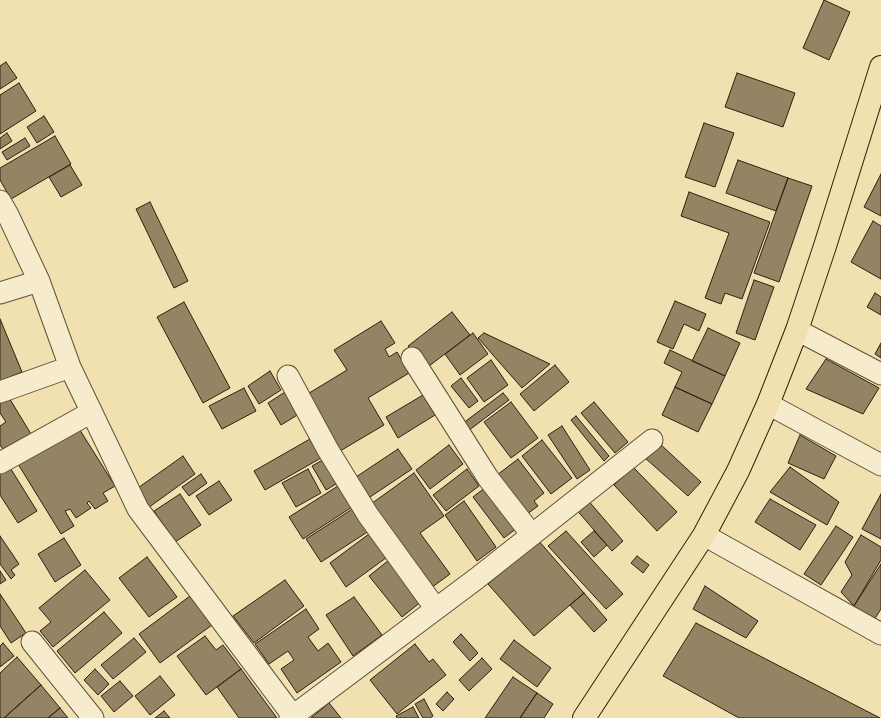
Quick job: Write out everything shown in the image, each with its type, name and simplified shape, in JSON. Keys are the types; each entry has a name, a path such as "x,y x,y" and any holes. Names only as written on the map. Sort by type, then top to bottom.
{"main road":[{"path":"584,718 704,535 738,471 768,404 797,330 881,67"}],"street":[{"path":"0,201 39,281 70,367 90,414 138,509 292,717 436,609 652,440"},
{"path":"0,293 39,281"},
{"path":"797,330 881,374"},
{"path":"412,358 488,478 532,535"},
{"path":"0,392 70,367"},
{"path":"288,376 328,450 368,515 436,609"},
{"path":"768,404 881,465"},
{"path":"0,463 90,414"},
{"path":"704,535 881,634"},
{"path":"32,642 93,718"}],"building":[{"path":"824,0 850,12 829,60 803,48"},
{"path":"6,62 17,78 0,89 0,66"},
{"path":"737,73 795,93 783,127 725,107"},
{"path":"19,83 36,111 0,134 0,95"},
{"path":"44,116 54,132 37,143 27,127"},
{"path":"704,123 734,133 715,187 685,177"},
{"path":"7,133 12,141 0,149 0,138"},
{"path":"55,136 71,164 11,199 0,180 0,168"},
{"path":"25,138 30,146 7,160 2,152"},
{"path":"738,160 788,178 776,211 726,193"},
{"path":"70,165 82,185 61,197 49,177"},
{"path":"881,174 881,216 864,207"},
{"path":"788,178 812,186 779,282 754,273"},
{"path":"689,192 770,222 742,299 725,293 721,304 705,298 729,233 681,216"},
{"path":"150,202 188,281 174,288 136,209"},
{"path":"873,221 881,226 881,279 851,262"},
{"path":"754,280 774,287 755,340 736,333"},
{"path":"875,293 881,297 881,315 867,307"},
{"path":"675,301 706,314 699,331 684,324 673,349 657,342"},
{"path":"184,302 230,388 203,403 157,317"},
{"path":"452,312 470,335 425,369 408,346"},
{"path":"0,319 22,372 0,381"},
{"path":"381,321 395,343 385,349 389,357 397,352 409,373 368,398 384,425 335,454 301,398 347,370 334,350"},
{"path":"708,328 740,343 725,376 692,361"},
{"path":"473,333 488,354 460,375 445,354"},
{"path":"484,333 550,364 522,388 478,338"},
{"path":"881,343 881,358 875,354"},
{"path":"670,350 725,376 712,404 675,387 682,372 664,363"},
{"path":"826,359 879,388 863,414 806,389"},
{"path":"491,360 508,385 484,402 467,378"},
{"path":"555,365 569,382 534,411 520,394"},
{"path":"270,371 281,390 259,404 248,386"},
{"path":"461,378 478,401 469,408 451,386"},
{"path":"675,387 712,404 698,432 662,415"},
{"path":"244,388 256,411 222,429 209,406"},
{"path":"285,392 299,414 281,425 268,403"},
{"path":"503,393 509,400 464,434 458,427"},
{"path":"423,395 435,415 398,438 386,417"},
{"path":"8,396 34,439 7,455 0,445 0,426 6,422 0,413 0,401"},
{"path":"511,402 538,438 511,458 484,422"},
{"path":"594,402 628,442 615,453 581,413"},
{"path":"576,416 609,456 604,461 571,420"},
{"path":"562,426 590,470 577,479 548,435"},
{"path":"78,427 115,486 103,493 108,501 95,509 89,501 87,503 91,508 76,518 70,509 65,511 74,526 61,534 18,464"},
{"path":"800,435 836,456 824,479 788,463"},
{"path":"310,439 321,458 265,490 254,471"},
{"path":"542,440 572,478 551,494 522,456"},
{"path":"659,443 701,482 688,496 645,458"},
{"path":"449,445 463,464 430,489 416,470"},
{"path":"398,449 412,469 364,501 350,481"},
{"path":"183,456 195,474 148,508 135,490"},
{"path":"328,457 341,481 326,490 312,466"},
{"path":"518,459 544,493 534,501 538,506 523,517 493,478"},
{"path":"9,466 37,511 18,523 0,495 0,472"},
{"path":"633,467 677,512 657,531 614,485"},
{"path":"790,467 839,502 827,525 770,492"},
{"path":"308,469 321,493 296,507 282,483"},
{"path":"467,469 479,486 446,511 433,495"},
{"path":"414,473 444,516 420,533 450,574 431,588 371,504"},
{"path":"201,474 207,483 189,496 182,487"},
{"path":"219,481 232,500 209,515 196,496"},
{"path":"338,486 352,507 303,539 289,517"},
{"path":"486,487 517,528 504,538 473,497"},
{"path":"180,494 201,525 175,542 154,511"},
{"path":"881,494 881,539 862,529"},
{"path":"586,498 623,541 612,551 575,508"},
{"path":"770,499 816,525 800,550 755,522"},
{"path":"464,501 496,547 477,561 445,515"},
{"path":"357,506 372,529 321,562 306,539"},
{"path":"836,526 853,537 821,585 804,574"},
{"path":"373,531 390,555 346,587 330,563"},
{"path":"566,531 623,594 606,609 548,546"},
{"path":"594,531 607,545 594,557 581,542"},
{"path":"861,535 881,547 881,560 854,606 841,592 852,575 845,562"},
{"path":"0,536 19,564 11,570 15,575 11,579 0,564"},
{"path":"64,538 81,565 55,582 38,554"},
{"path":"538,540 584,593 534,636 488,584"},
{"path":"394,556 427,597 402,617 369,576"},
{"path":"637,556 649,565 643,573 631,563"},
{"path":"147,557 177,597 149,617 119,578"},
{"path":"881,564 881,609 874,620 854,606"},
{"path":"85,570 110,600 53,647 40,631 51,622 39,608"},
{"path":"0,571 6,580 0,584"},
{"path":"285,580 304,606 254,643 233,616"},
{"path":"705,586 758,621 746,638 693,609"},
{"path":"584,593 607,620 594,632 570,605"},
{"path":"0,594 26,633 11,643 0,626"},
{"path":"190,596 212,625 160,663 139,634"},
{"path":"354,597 382,635 353,656 326,615"},
{"path":"306,609 319,629 308,637 318,651 328,643 341,662 297,693 281,669 294,660 288,651 269,664 255,644"},
{"path":"104,612 122,633 75,673 57,651"},
{"path":"696,623 880,718 739,718 663,676"},
{"path":"461,634 478,653 470,661 453,642"},
{"path":"205,636 216,650 223,645 241,669 206,695 177,656"},
{"path":"134,638 146,652 113,679 101,665"},
{"path":"514,640 551,668 537,687 500,659"},
{"path":"3,643 14,656 0,667 0,646"},
{"path":"415,644 429,662 433,659 446,675 397,714 370,680"},
{"path":"17,657 41,685 4,718 0,718 0,673"},
{"path":"482,658 492,669 469,691 459,680"},
{"path":"95,669 109,684 98,695 84,680"},
{"path":"241,669 277,718 239,718 217,687"},
{"path":"160,676 175,695 150,715 135,696"},
{"path":"513,677 537,693 520,718 485,718"},
{"path":"120,681 133,696 114,712 101,696"},
{"path":"41,685 60,708 48,718 4,718"},
{"path":"447,692 454,699 443,711 436,704"},
{"path":"537,693 553,704 544,718 520,718"},
{"path":"424,699 433,716 430,718 423,718 415,704"},
{"path":"329,703 341,718 311,718"},
{"path":"413,707 419,718 397,718 396,716"},
{"path":"60,708 68,718 48,718"},
{"path":"164,711 170,718 155,718"}]}
